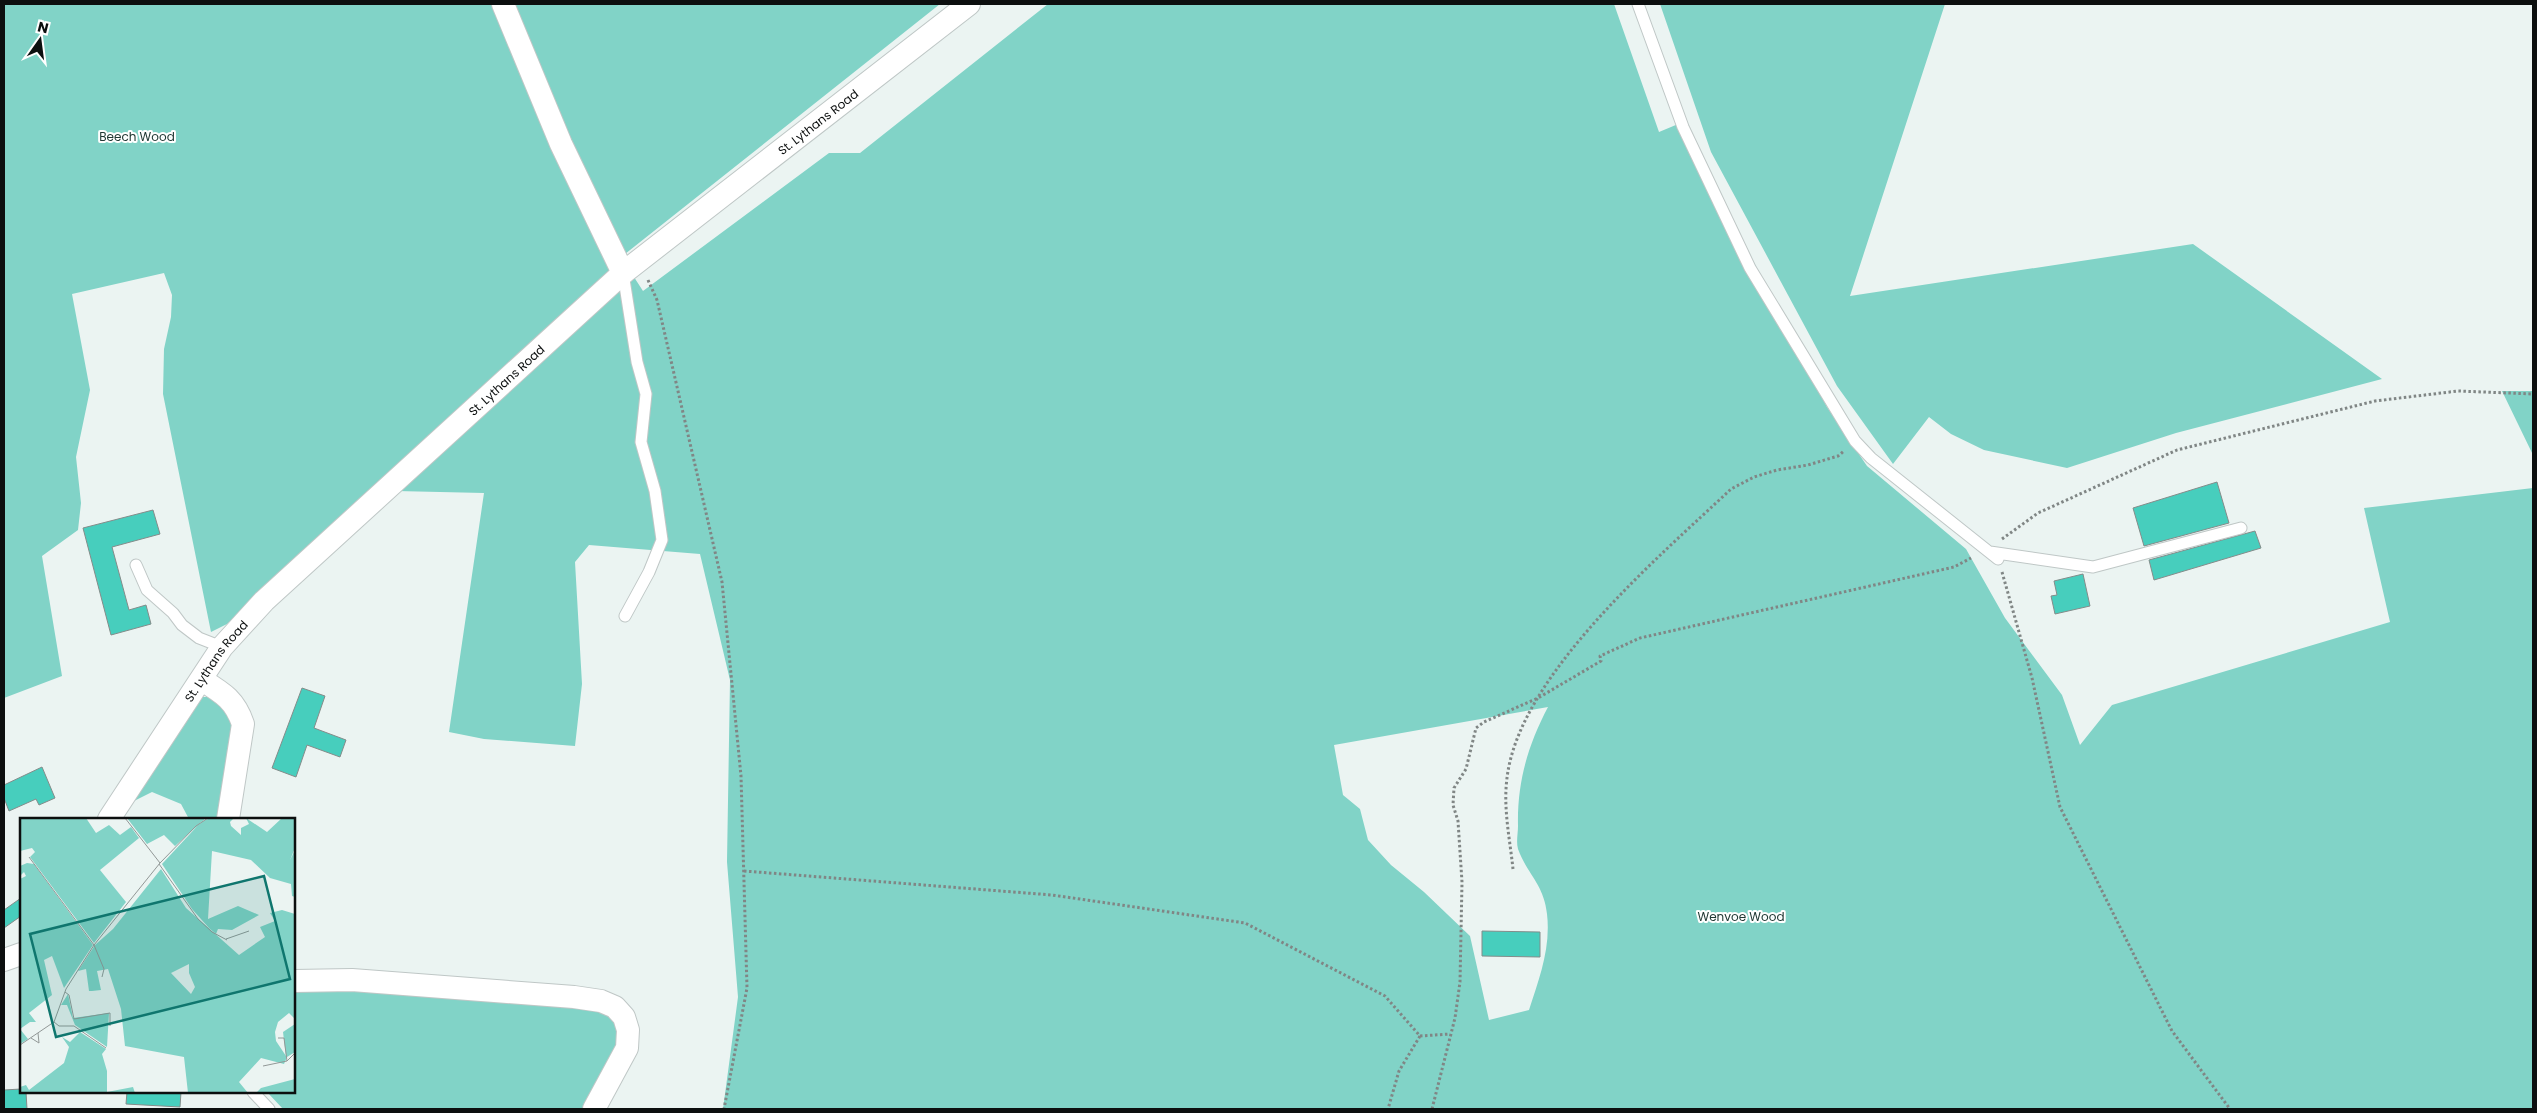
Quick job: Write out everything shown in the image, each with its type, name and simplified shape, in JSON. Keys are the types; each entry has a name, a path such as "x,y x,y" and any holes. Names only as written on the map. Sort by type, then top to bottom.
{"street":[{"path":"503,4 561,144 632,266"},
{"name":"St. Lythans Road","path":"110,818 222,648 264,600 632,266 969,4"},
{"path":"202,680 225,695 238,709 243,724 228,818"},
{"path":"4,960 20,954"},
{"path":"295,981 352,980 402,983 574,997 601,1001 615,1007 624,1017 628,1030 627,1048 594,1109"}],"lane":[{"path":"1638,4 1683,128 1750,268 1856,441 1870,458 1998,559"},
{"path":"625,616 649,572 662,540 655,491 641,442 646,394 637,362 632,266"},
{"path":"1987,551 2093,567 2241,528"},
{"path":"136,565 147,590 174,613 182,625 200,638 222,648"},
{"path":"254,1093 269,1109"}],"path":[{"path":"632,266 657,300 722,582 741,776 747,988 724,1109"},
{"path":"1432,1109 1460,982 1462,882 1458,821 1453,805 1454,788 1466,769 1476,728 1484,722 1538,698 1601,661 1600,656 1640,638 1954,567 1987,551 2038,513 2177,450 2375,401 2458,391 2533,394"},
{"path":"1513,869 1507,809 1507,779 1513,750 1538,698 1616,599 1732,488 1754,477 1777,470 1838,456 1856,441"},
{"path":"1998,559 2032,678 2060,808 2172,1031 2230,1109"},
{"path":"744,871 1052,894 1245,923 1385,996 1420,1036"},
{"path":"1420,1036 1450,1034"},
{"path":"1388,1109 1399,1071 1420,1036"}],"green space":[{"name":"Beech Wood","path":"4,4 492,4 611,271 227,624 211,632 163,394 164,349 171,317 172,295 164,273 72,294 90,390 76,457 81,503 78,530 42,556 62,676 4,698"},
{"path":"509,4 940,4 625,254 588,187"},
{"name":"Wenvoe Wood","path":"1048,4 1614,4 1659,132 1683,122 1827,407 1867,466 1966,549 2005,618 2062,695 2080,745 2112,705 2390,622 2364,508 2533,488 2533,1109 723,1109 738,997 727,862 730,680 700,554 589,545 575,562 582,684 575,746 484,739 449,732 484,493 396,491 632,274 643,291 829,153 860,153","holes":["1548,707 1529,750 1519,794 1517,843 1522,858 1539,887 1545,904 1548,927 1546,951 1529,1010 1489,1020 1470,936 1424,892 1391,865 1368,840 1360,809 1343,795 1334,745"]},
{"path":"1660,4 1945,4 1850,296 2193,244 2382,379 2176,433 2067,468 1984,450 1951,434 1929,417 1893,464 1837,386 1711,152"},
{"path":"2502,391 2533,391 2533,455"},
{"path":"202,697 208,697 233,711 225,818 188,818 181,804 152,792 128,804"},
{"path":"295,986 609,1010 623,1037 588,1109 283,1109 268,1093 295,1093"}],"building":[{"path":"2217,482 2229,523 2144,546 2133,508"},
{"path":"153,510 160,534 112,547 129,610 146,605 151,624 111,635 83,528"},
{"path":"2255,531 2261,548 2154,580 2149,560"},
{"path":"2083,574 2090,606 2055,614 2051,596 2057,595 2054,581"},
{"path":"302,688 325,696 314,728 346,740 340,757 307,745 296,777 272,768"},
{"path":"42,767 55,798 39,805 36,799 9,811 4,798 4,785"},
{"path":"20,899 20,917 4,928 4,910"},
{"path":"1482,931 1540,932 1540,957 1482,956"},
{"path":"20,1089 20,1093 26,1093 27,1109 4,1109 4,1090"},
{"path":"127,1093 181,1093 180,1107 126,1104"}]}
